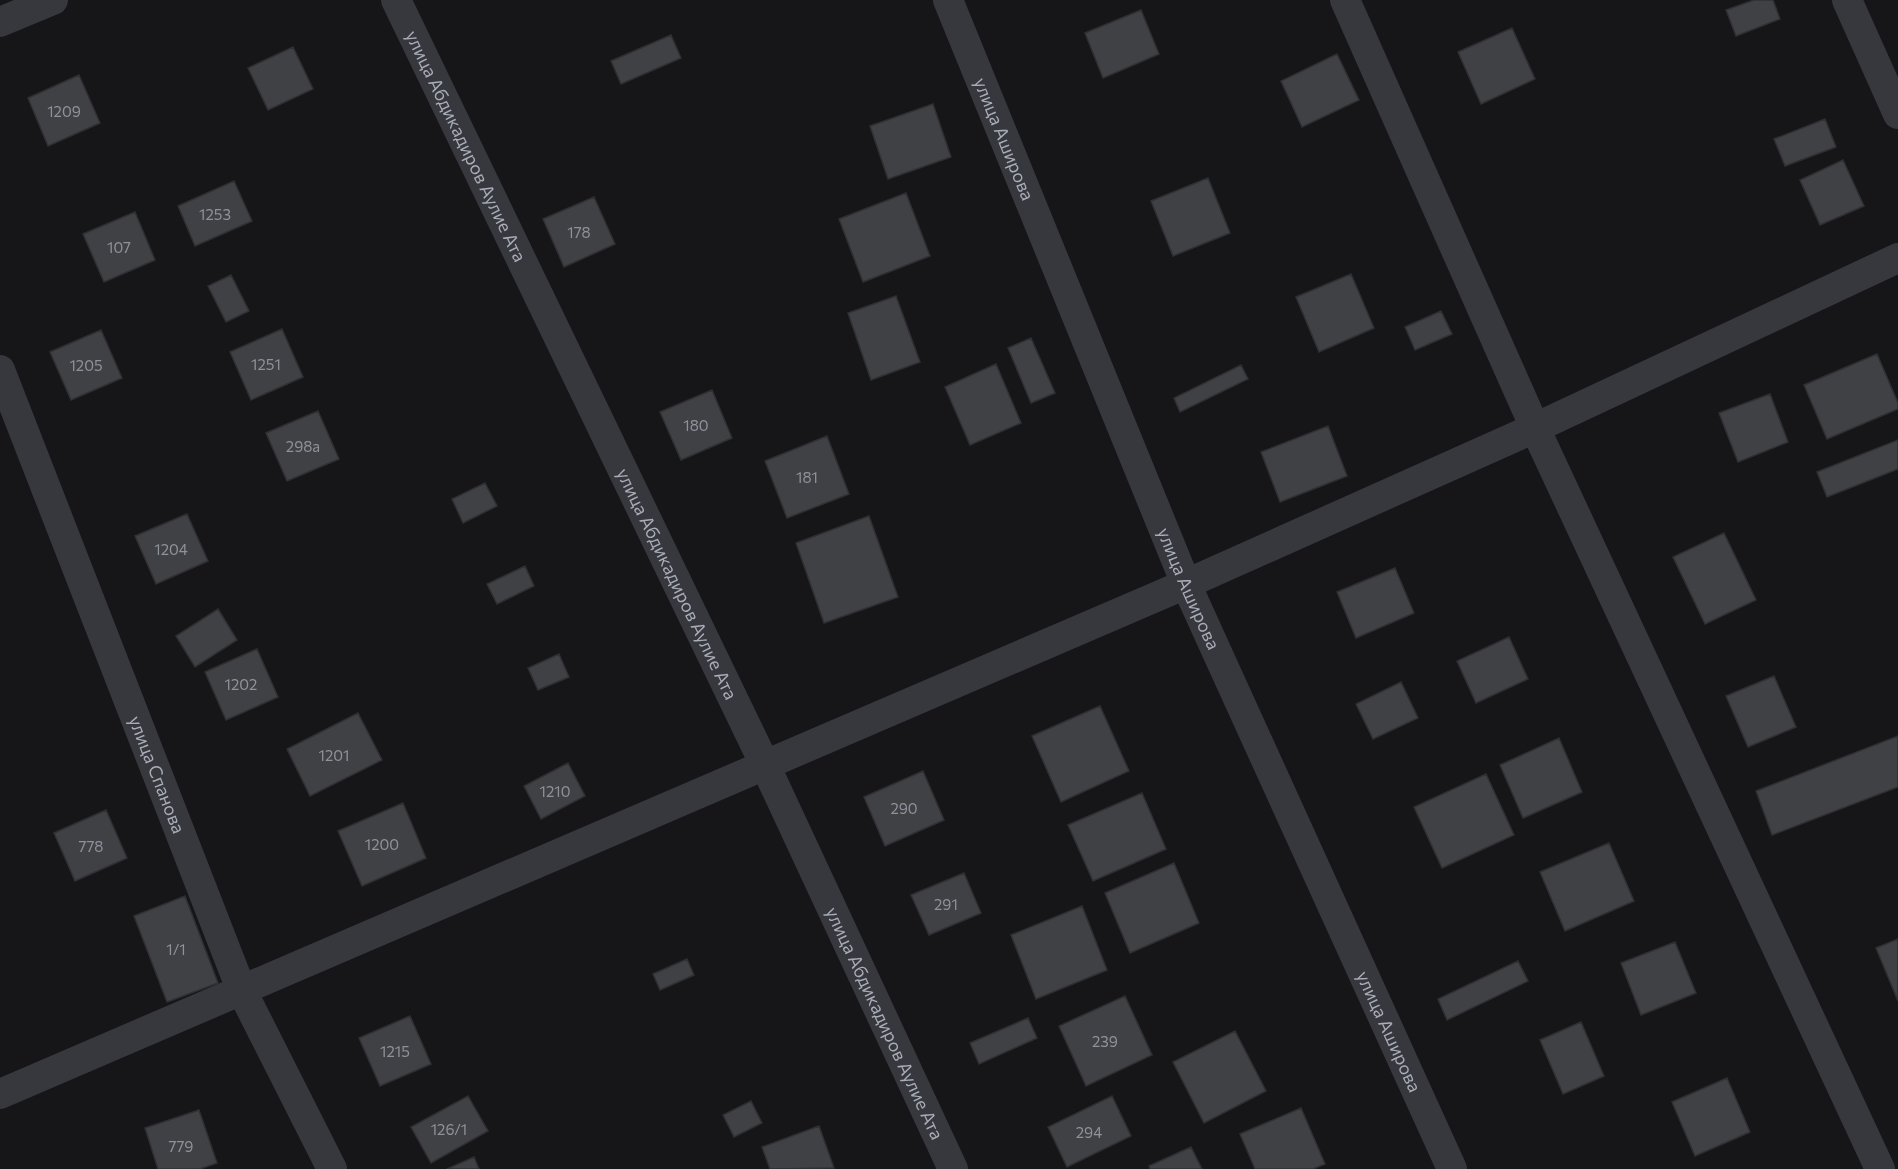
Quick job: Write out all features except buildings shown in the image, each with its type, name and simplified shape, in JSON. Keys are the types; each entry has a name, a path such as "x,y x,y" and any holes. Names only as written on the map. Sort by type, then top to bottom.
{"street":[{"path":"0,22 53,0"},
{"name":"улица Абдикадиров Аулие Ата","path":"396,0 765,765 953,1169"},
{"name":"улица Аширова","path":"948,0 1186,584 1452,1169"},
{"path":"1344,0 1535,428 1880,1169"},
{"path":"1847,0 1898,114"},
{"path":"0,1094 1186,584 1535,428 1898,258"},
{"name":"улица Спанова","path":"0,370 241,989 332,1169"}]}
